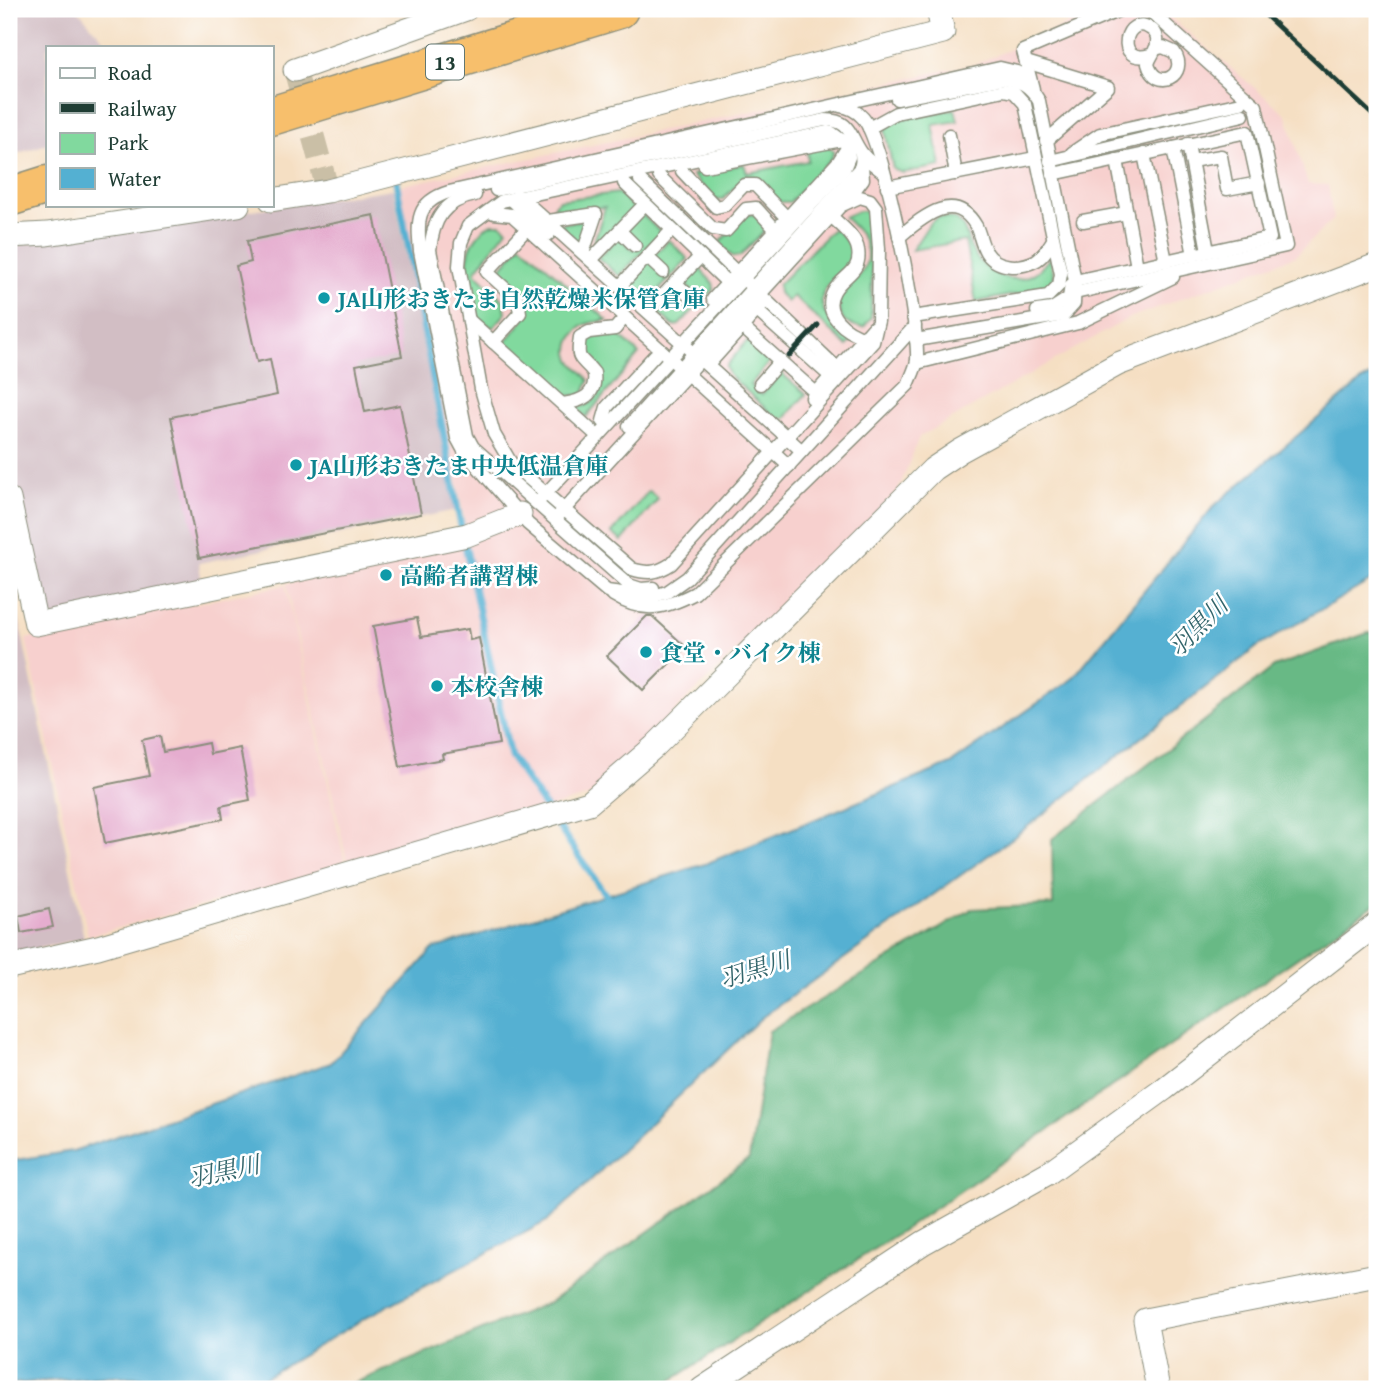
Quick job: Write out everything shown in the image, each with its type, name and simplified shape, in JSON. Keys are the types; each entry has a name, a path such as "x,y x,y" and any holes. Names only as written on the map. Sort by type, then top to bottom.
{"highway":[{"name":"13","path":"273,115 619,9"},
{"path":"9,197 46,185"}],"street":[{"path":"295,70 466,9"},
{"path":"273,200 328,191 943,32 939,14"},
{"path":"9,236 47,234 231,206"},
{"path":"9,967 98,947 351,875 589,803 654,747 923,479 951,457 1118,364 1377,265"},
{"path":"9,499 36,624 461,537 530,506"},
{"path":"702,1389 923,1243 1048,1173 1164,1089 1377,924"},
{"path":"1158,1389 1145,1320 1377,1275"}],"lane":[{"path":"1074,282 1286,246 1256,106 1148,9"},
{"path":"1031,89 1023,51 1117,11 1131,31"},
{"path":"1153,52 1142,58 1128,50 1126,41 1131,31 1142,26 1156,33 1158,42 1153,52 1148,64 1150,72 1164,80 1171,77 1179,64 1174,52 1163,47 1153,52"},
{"path":"1174,52 1185,40"},
{"path":"1026,62 1108,87 1046,141"},
{"path":"869,128 896,113 1004,90 1014,92 1025,104 1061,274 1059,285 1048,296 915,327 682,573 651,589 629,585 552,517 530,506 464,451 457,438 420,251 418,230 421,211 434,197 1000,68 1017,72 1039,101 1074,282 1074,304 1063,314 915,327"},
{"path":"834,105 852,108 1004,78 1019,80 1031,89"},
{"path":"917,363 1078,323 1208,251 1270,238 1238,89"},
{"path":"670,352 530,506 528,524 607,591 628,604 642,607 674,604 695,593 908,385 917,363 915,327 900,241 869,128 852,108"},
{"path":"1051,167 1066,157 1242,109"},
{"path":"530,506 473,447 467,436 430,250 432,231 443,211 461,198 825,120 836,120 847,127 855,138 862,157 863,179 835,211 747,292 670,352 593,432 546,489"},
{"path":"468,226 519,201 827,132 845,142 849,157 844,169 691,366 552,517"},
{"path":"1051,167 1117,160 1247,132"},
{"path":"949,135 957,174"},
{"path":"835,211 860,197 870,200 876,208 878,321 873,342 657,567 646,568 635,563 511,463 494,434 481,389 459,266 461,243 468,226 502,201 519,201 624,183 845,142"},
{"path":"691,366 742,327 747,292 776,230 839,161 845,142"},
{"path":"1188,144 1208,251"},
{"path":"1173,148 1193,261"},
{"path":"1144,154 1166,261"},
{"path":"1191,161 1221,156 1227,189 1259,183"},
{"path":"862,157 883,172"},
{"path":"747,292 860,168 862,157"},
{"path":"887,187 1035,158"},
{"path":"1117,160 1137,267"},
{"path":"682,171 716,207 724,205 744,185 755,186 788,218"},
{"path":"659,176 713,229 726,230 746,209 756,208 776,230"},
{"path":"640,180 747,292 834,372"},
{"path":"624,183 700,257 747,292"},
{"path":"500,189 548,221 648,311 670,352"},
{"path":"519,201 670,352"},
{"path":"587,256 620,231 645,204"},
{"path":"879,261 928,213 947,208 964,212 975,225 986,252 998,264 1009,266 1036,261 1053,240"},
{"path":"835,211 853,237 858,250 854,271 835,289 830,302 832,311 836,321 843,327 866,338"},
{"path":"494,213 522,234 620,323 691,366 791,459"},
{"path":"494,213 512,215 670,352 691,366 791,459"},
{"path":"1083,221 1127,213"},
{"path":"548,221 596,214 587,256"},
{"path":"620,286 672,230"},
{"path":"620,231 635,246"},
{"path":"493,342 520,313 518,300 487,272 522,234"},
{"path":"647,257 663,272"},
{"path":"648,311 700,257"},
{"path":"1074,282 1166,261 1193,261"},
{"path":"675,282 690,297"},
{"path":"915,327 1052,309 1069,298 1074,282"},
{"path":"470,321 593,432"},
{"path":"775,444 878,321"},
{"path":"562,404 580,401 587,397 593,388 594,373 580,361 580,337 589,332 615,329 620,323"},
{"path":"742,327 816,393"},
{"path":"760,384 780,361"},
{"path":"607,591 651,597 667,592 687,579 791,459"}],"shaded area":[{"path":"9,9 77,9 109,46 46,46 46,144 9,156"},
{"path":"1103,9 1160,9 1286,114 1308,184 1328,185 1333,219 1295,256 1129,318 919,437 898,491 589,796 348,866 286,584 469,543 399,186 976,64"},
{"path":"393,189 456,510 199,563 202,585 40,620 9,470 9,246"},
{"path":"9,570 84,938 9,955"},
{"path":"285,585 346,867 88,936 26,639"}],"green space":[{"path":"955,109 958,121 933,125 941,166 902,173 893,169 885,130 895,120"},
{"path":"827,146 834,151 831,159 790,202 779,202 758,180 744,178 723,199 714,201 692,175 744,164 747,173 808,161 807,150"},
{"path":"618,193 635,209 592,253 605,207 554,213 554,205 559,200"},
{"path":"858,211 867,211 873,223 871,318 864,327 847,323 841,315 839,305 843,290 860,274 867,259 864,240 844,217"},
{"path":"641,213 661,233 619,276 598,258 619,237 633,250 641,243 626,229"},
{"path":"755,214 767,228 740,256 733,257 719,243 746,215"},
{"path":"939,217 958,221 964,228 976,257 1000,276 1020,279 1030,276 1050,257 1054,276 1052,285 976,302 965,241 912,250 930,223"},
{"path":"586,220 580,245 560,224"},
{"path":"493,224 501,224 507,229 475,272 504,301 506,313 493,328 478,318 467,266 471,246 484,229"},
{"path":"834,228 845,239 853,255 847,266 826,288 822,303 834,325 854,339 847,346 793,296 787,302 779,293 778,285"},
{"path":"669,240 688,259 648,302 627,283"},
{"path":"521,244 607,320 584,325 575,334 570,346 569,352 574,364 589,381 583,395 561,396 505,343 528,314 527,296 500,270"},
{"path":"697,266 713,283 714,289 679,325 673,326 656,310 676,289 690,303 696,296 683,282"},
{"path":"619,335 639,354 586,417 577,409 596,398 602,381 597,368 585,355 584,344 587,338"},
{"path":"747,341 770,361 750,385 762,395 781,373 806,394 785,418 776,418 729,375 726,366"},
{"path":"649,491 658,499 622,541 612,533"},
{"path":"1377,632 1377,903 908,1227 672,1380 651,1389 340,1389 550,1302 749,1159 769,1031 972,909 1053,905 1052,839 1274,667"}],"water":[{"name":"羽黒川","path":"1377,373 1377,577 1257,647 1014,837 761,1018 549,1220 372,1314 254,1384 113,1376 9,1384 9,1161 73,1151 331,1063 433,949 705,864 951,764 1072,679 1214,506 1363,380"}],"building":[{"name":"JA山形おきたま中央低温倉庫","path":"374,215 402,356 356,365 365,412 400,405 421,514 199,558 171,417 277,395 270,359 257,362 236,266 251,262 247,241"},
{"name":"食堂・バイク棟","path":"647,616 652,616 686,647 643,690 607,656"},
{"name":"本校舎棟","path":"417,618 421,637 468,629 470,640 479,638 499,744 442,754 443,759 400,767 373,626"},
{"path":"160,736 163,752 208,743 210,754 240,748 250,800 221,806 223,819 105,843 94,787 149,776 142,740"},
{"path":"49,909 53,927 21,933 18,916"}],"waterway":[{"path":"396,181 460,521 510,756 611,903"}],"tunnel":[{"path":"295,70 328,191"}],"railway":[{"path":"1259,9 1377,119"},
{"path":"789,356 818,325"}],"place":[{"name":"JA山形おきたま自然乾燥米保管倉庫","path":"324,298"},
{"name":"JA山形おきたま中央低温倉庫","path":"296,465"},
{"name":"高齢者講習棟","path":"386,575"},
{"name":"食堂・バイク棟","path":"646,652"},
{"name":"本校舎棟","path":"437,686"}]}
